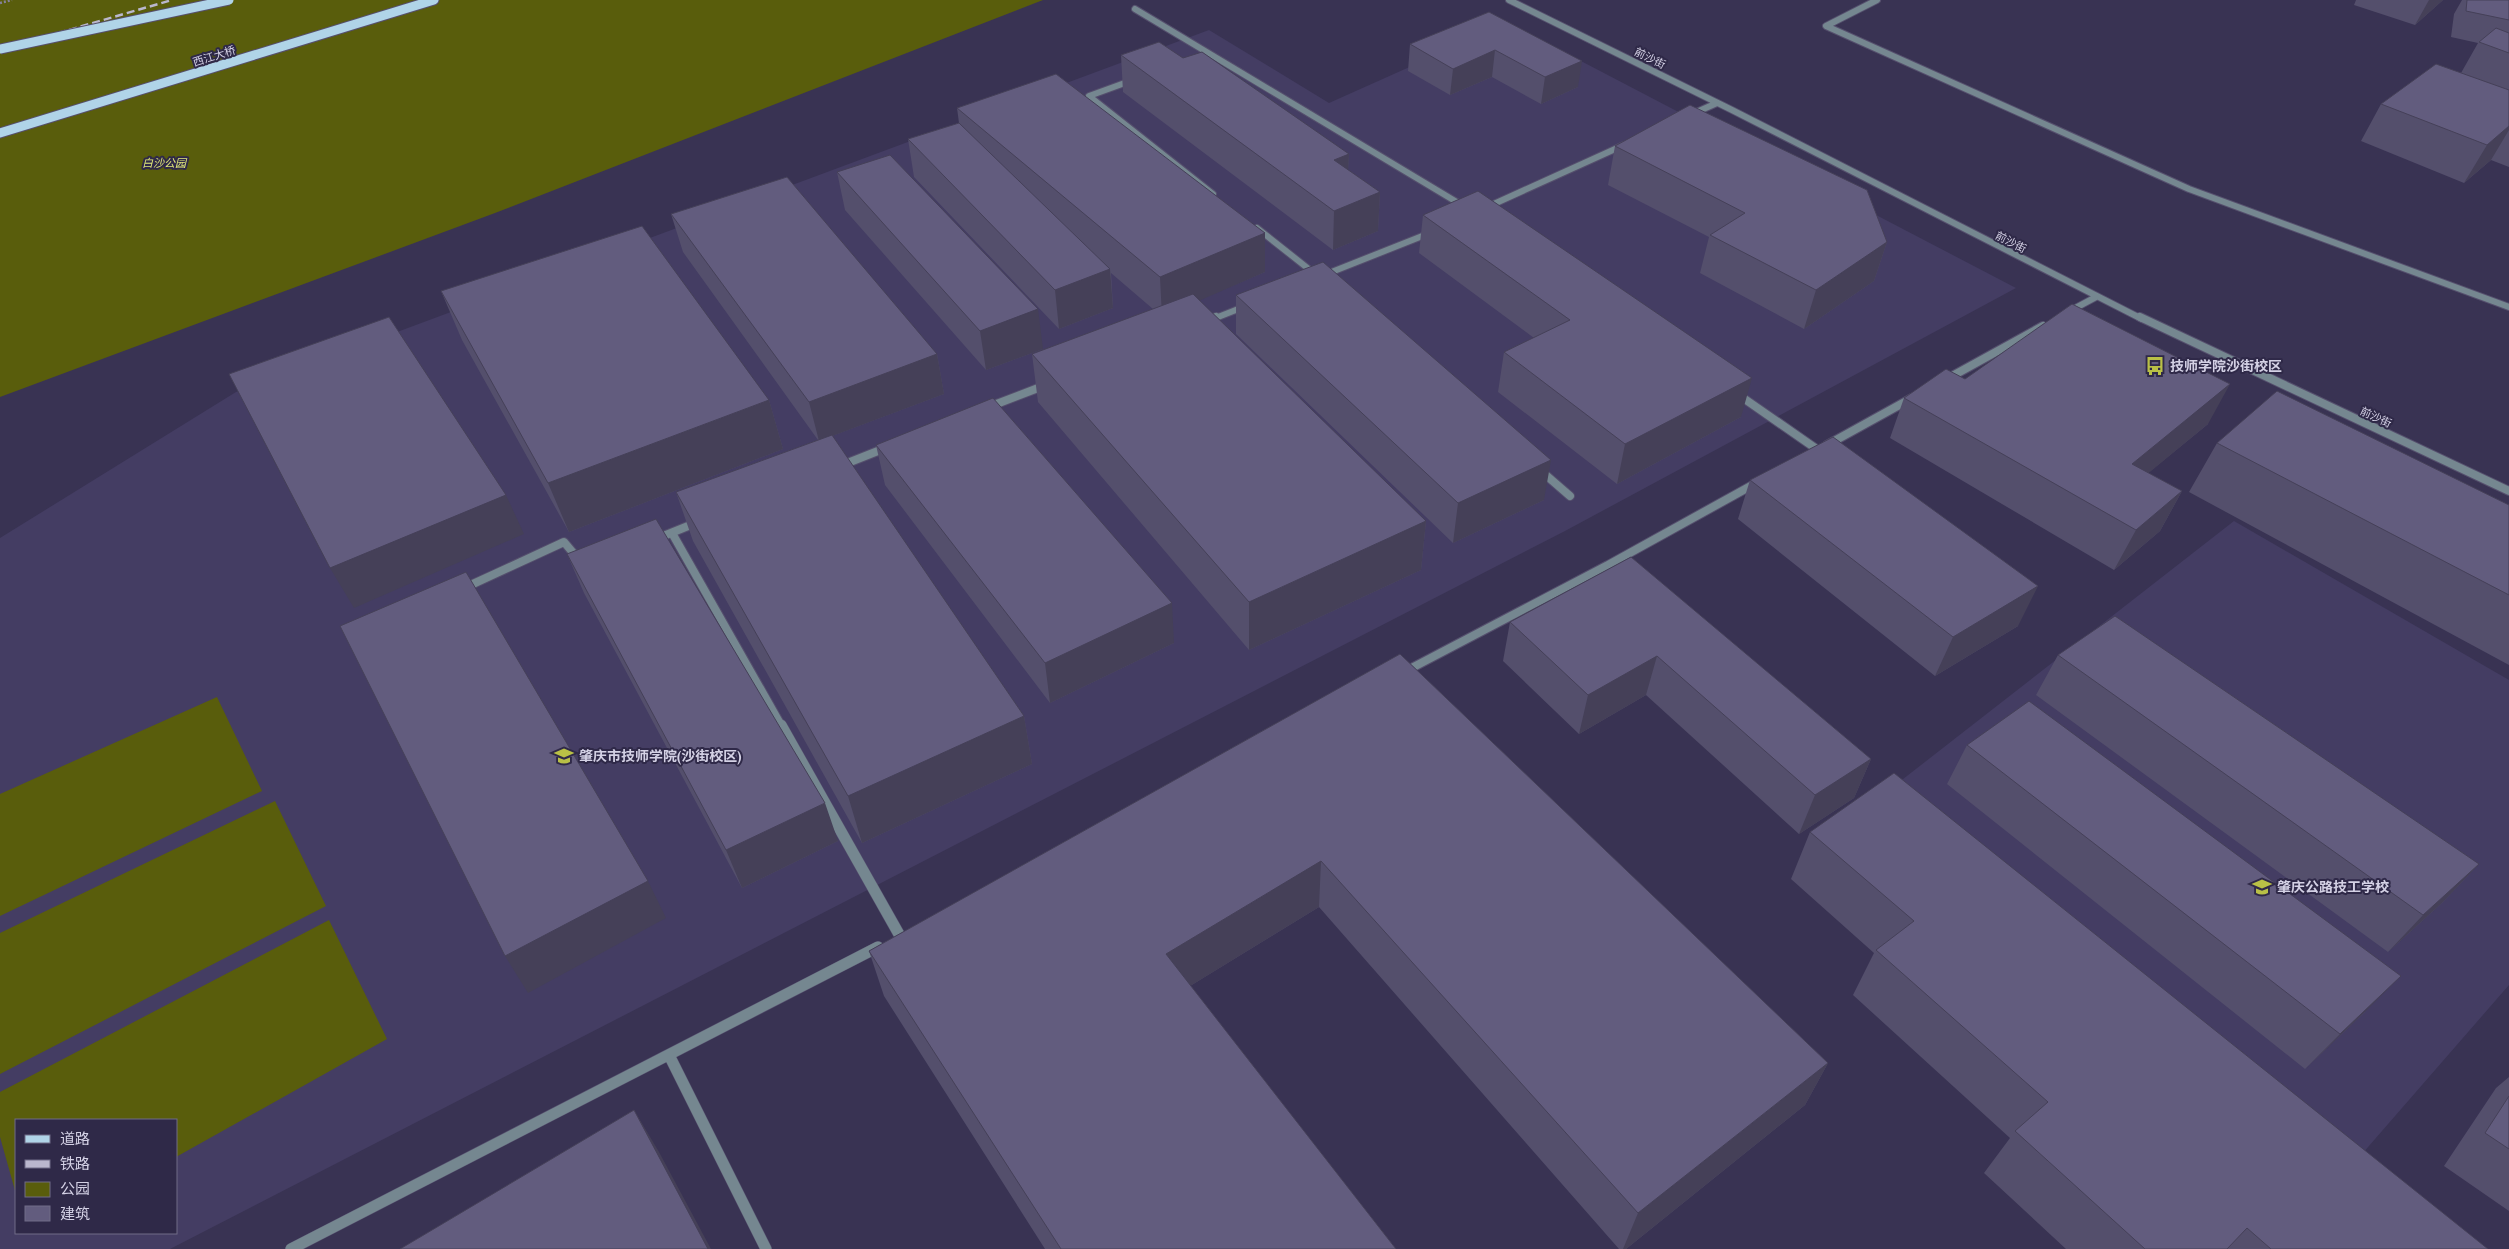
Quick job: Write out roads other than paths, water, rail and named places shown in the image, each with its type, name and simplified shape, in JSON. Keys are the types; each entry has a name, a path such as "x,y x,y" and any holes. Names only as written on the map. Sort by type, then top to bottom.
{"main road":[{"path":"0,49 229,0"},
{"name":"西江大桥","path":"0,133 434,0"}],"street":[{"name":"前沙街","path":"1509,0 1717,103 2096,297 2509,491"},
{"path":"1877,0 1826,26 2189,189 2509,307"},
{"path":"1136,9 1475,212 1631,142"},
{"path":"1199,56 1208,52"},
{"path":"1144,76 1089,96 1219,199"},
{"path":"1683,118 1717,103"},
{"path":"1250,223 1326,283"},
{"path":"1310,281 1434,231"},
{"path":"1939,383 2096,297"},
{"path":"1199,324 1254,302"},
{"path":"978,412 1051,383"},
{"path":"1727,387 1813,452 1922,392"},
{"path":"830,470 894,444"},
{"path":"1533,464 1570,496"},
{"path":"1395,676 1608,565 1765,478"},
{"path":"646,543 706,519"},
{"path":"291,1249 904,934 672,533"},
{"path":"457,591 564,542 585,568"},
{"path":"669,1055 766,1249"}],"railway":[{"path":"0,50 172,0"}],"place":[{"name":"技师学院沙街校区","path":"2155,366"},
{"name":"肇庆市技师学院(沙街校区)","path":"564,756"},
{"name":"肇庆公路技工学校","path":"2262,887"}],"park label":[{"name":"白沙公园","path":"164,163"}]}
